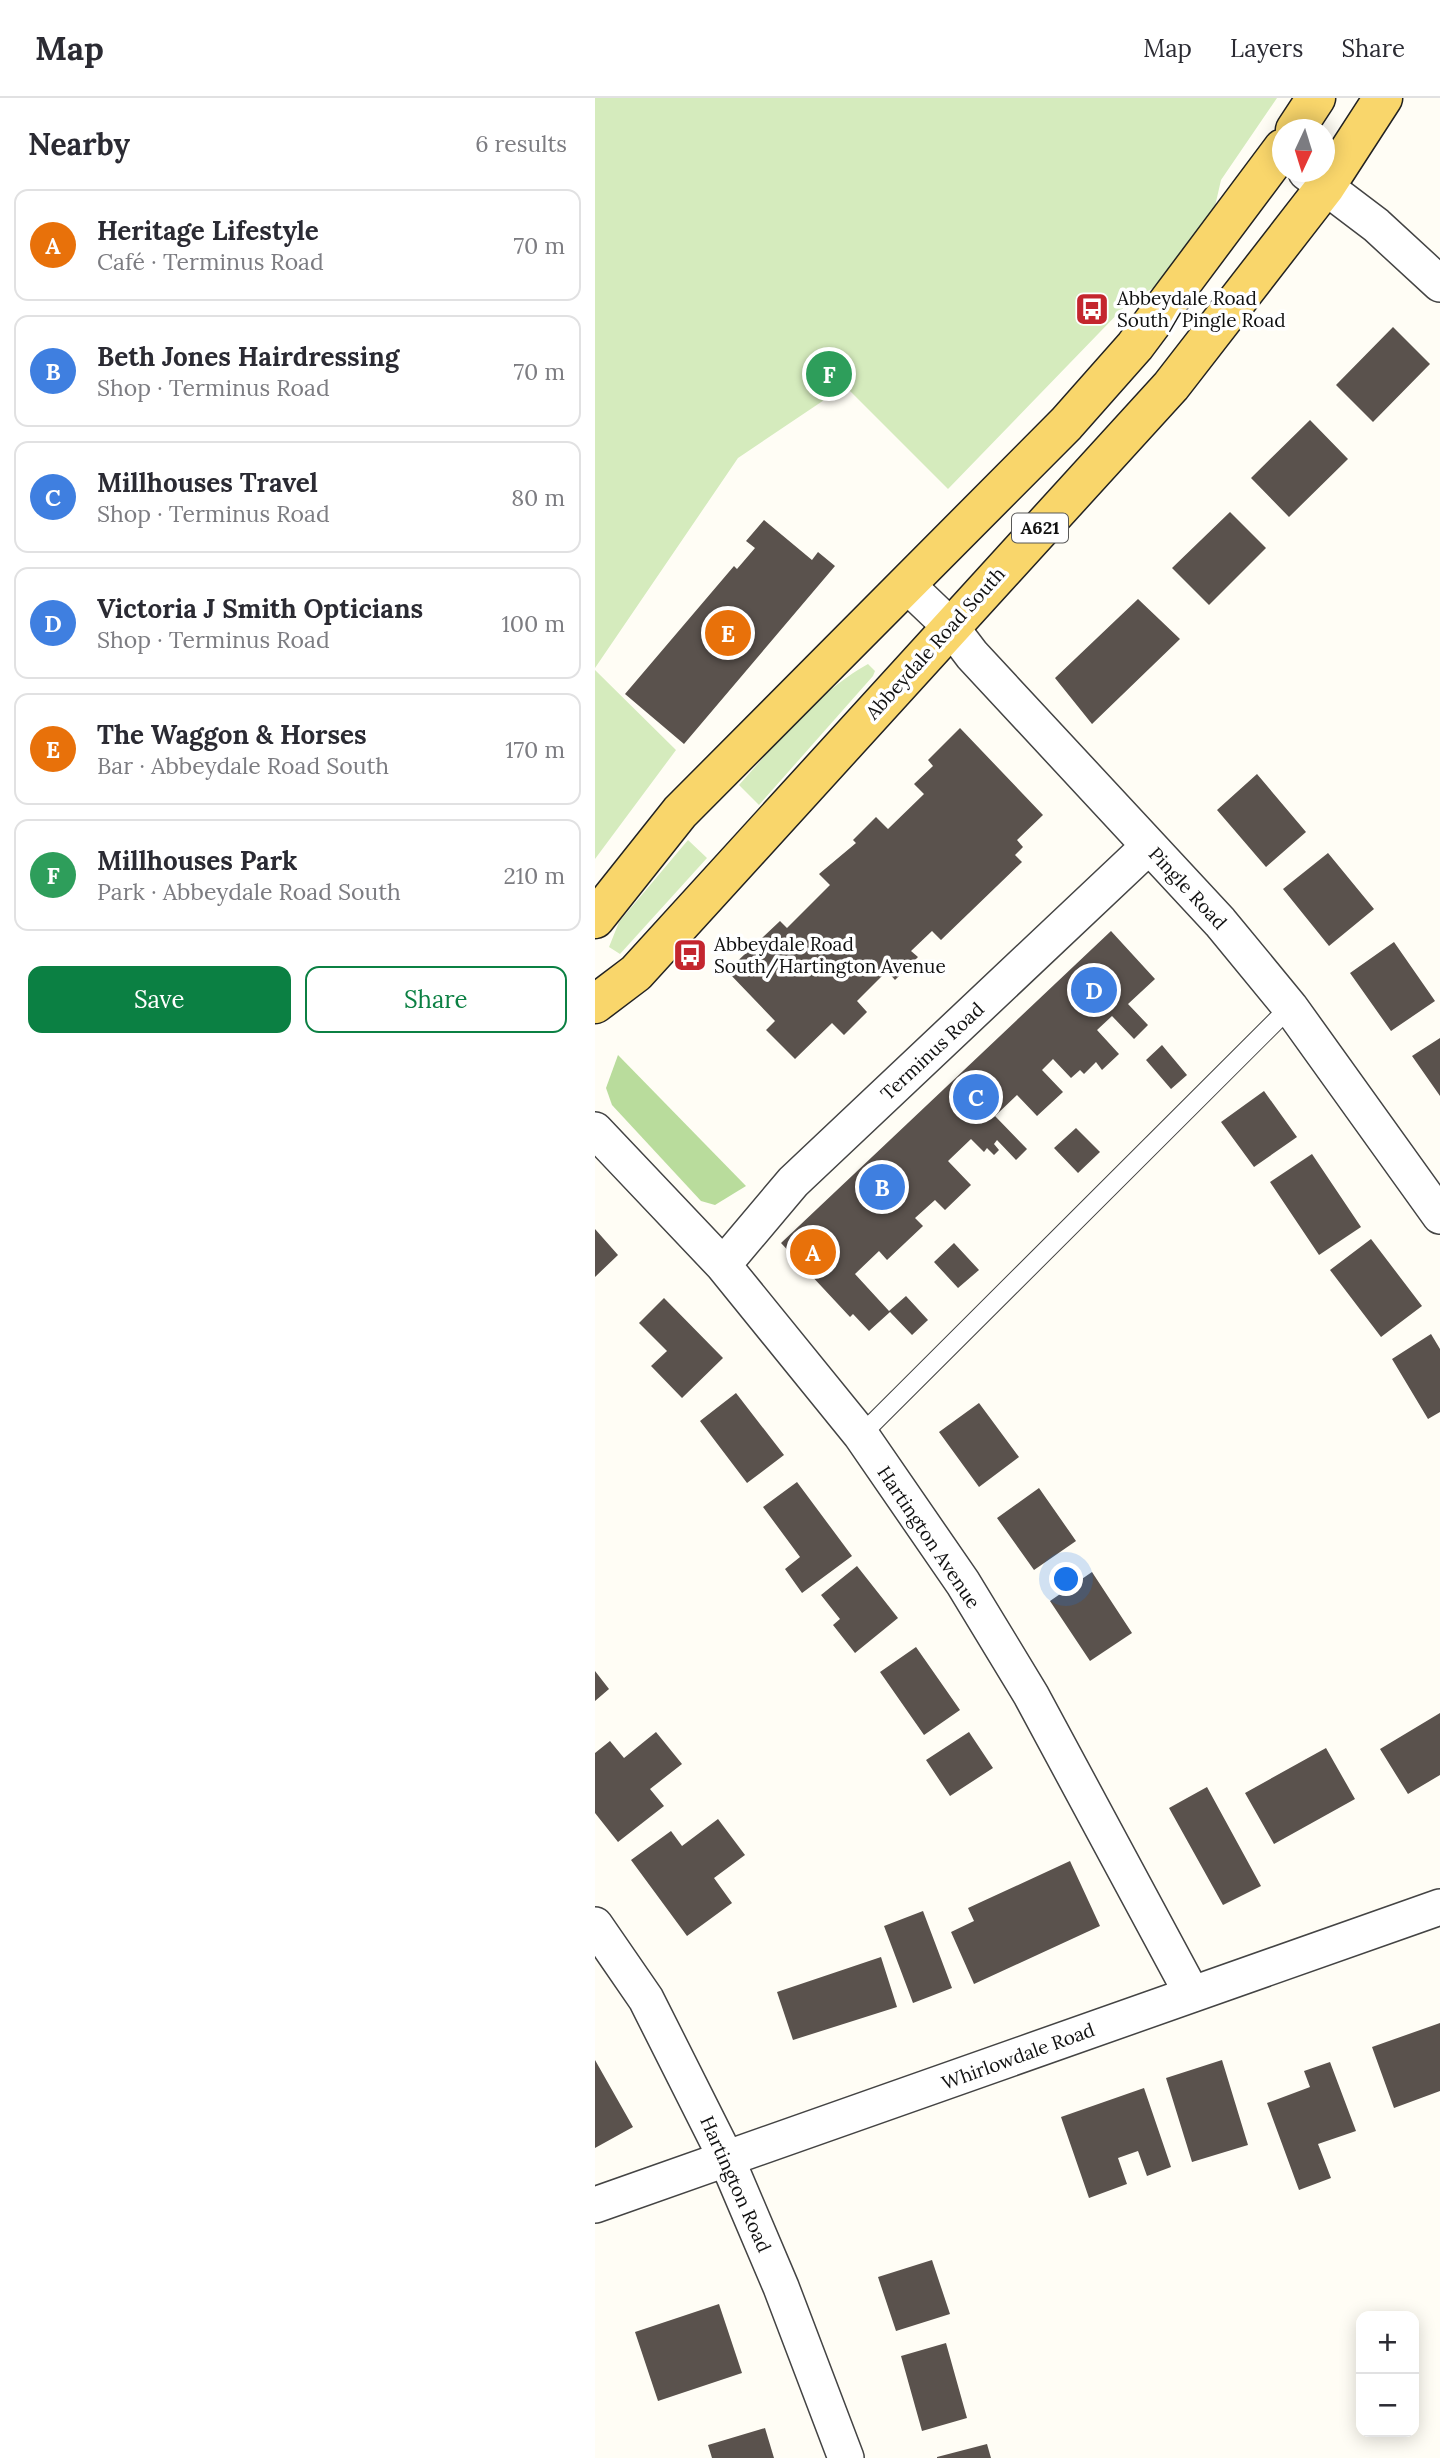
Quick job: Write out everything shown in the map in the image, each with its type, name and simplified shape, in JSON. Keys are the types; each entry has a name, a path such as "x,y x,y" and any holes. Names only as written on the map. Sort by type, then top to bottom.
{"main road":[{"name":"Abbeydale Road South","path":"1309,119 1316,98"},
{"name":"Abbeydale Road South","path":"1335,130 1383,98"},
{"name":"Abbeydale Road South","path":"595,919 680,812 1066,424 1274,182"},
{"name":"Abbeydale Road South","path":"595,1004 636,973 1171,386 1281,182"}],"street":[{"path":"1325,182 1440,284"},
{"name":"Pingle Road","path":"906,584 950,626 972,654 1220,922 1290,1007 1440,1216"},
{"name":"Terminus Road","path":"723,1265 793,1182 1149,846"},
{"name":"Hartington Avenue","path":"595,1130 723,1265 861,1435 963,1583 1031,1695 1192,1994"},
{"name":"Whirlowdale Road","path":"595,2205 1440,1907"},
{"name":"Hartington Road","path":"595,1925 646,1999 727,2160 781,2287 846,2458"}],"lane":[{"path":"861,1435 1290,1007"}],"green space":[{"path":"595,98 1277,98 1221,180 1203,259 1129,302 948,489 845,386 738,458 595,668"},
{"path":"868,664 875,671 873,676 759,805 739,785 783,735 815,704 831,689"},
{"path":"595,670 676,750 595,859"},
{"path":"688,840 707,858 620,954 609,947 619,922"},
{"path":"618,1055 746,1186 715,1205 701,1201 612,1105 606,1088"}],"building":[{"path":"1393,327 1430,364 1373,422 1336,385"},
{"path":"1310,420 1348,459 1289,517 1251,478"},
{"path":"1230,512 1266,548 1209,605 1172,568"},
{"path":"764,520 812,560 818,552 835,566 684,744 625,694 734,566 737,569 755,548 746,541"},
{"path":"1138,599 1180,639 1092,724 1055,678"},
{"path":"960,728 1043,815 1017,840 1023,847 1015,855 1022,862 941,940 932,931 911,951 918,957 895,980 887,971 857,1001 867,1012 844,1035 832,1023 795,1059 766,1030 775,1021 727,971 780,921 787,928 830,885 819,874 856,843 853,840 876,817 888,829 924,794 914,784 933,766 928,760"},
{"path":"1257,774 1306,832 1266,867 1217,810"},
{"path":"1328,853 1374,909 1329,946 1283,889"},
{"path":"1111,931 1155,979 1128,1004 1148,1025 1134,1039 1112,1016 1097,1030 1119,1054 1102,1070 1096,1062 1084,1074 1080,1070 1071,1078 1053,1059 1042,1070 1063,1092 1037,1116 1017,1095 995,1116 1027,1149 1016,1160 997,1140 994,1144 999,1150 994,1155 987,1148 984,1152 971,1139 948,1161 971,1185 945,1210 935,1200 915,1218 923,1226 887,1260 879,1251 855,1274 889,1311 906,1296 928,1320 912,1335 890,1312 869,1331 853,1314 850,1317 781,1243"},
{"path":"1394,942 1435,1001 1391,1031 1350,973"},
{"path":"1440,1038 1440,1096 1412,1056"},
{"path":"1162,1045 1187,1075 1171,1089 1146,1060"},
{"path":"1264,1091 1297,1137 1254,1167 1221,1122"},
{"path":"1076,1128 1100,1152 1078,1173 1054,1148"},
{"path":"1312,1154 1361,1227 1319,1255 1270,1182"},
{"path":"595,1229 618,1255 595,1277"},
{"path":"1371,1239 1422,1306 1381,1337 1330,1270"},
{"path":"954,1243 979,1270 958,1288 934,1262"},
{"path":"664,1298 723,1358 682,1398 651,1366 667,1351 639,1323"},
{"path":"1431,1334 1440,1349 1440,1412 1428,1419 1392,1359"},
{"path":"736,1393 784,1455 747,1483 700,1421"},
{"path":"979,1403 1019,1457 979,1487 939,1432"},
{"path":"797,1482 852,1556 802,1593 785,1569 800,1557 763,1507"},
{"path":"1039,1488 1076,1541 1034,1570 997,1518"},
{"path":"857,1566 898,1618 855,1653 833,1625 840,1619 821,1595"},
{"path":"1092,1572 1132,1633 1090,1661 1050,1601"},
{"path":"916,1647 960,1710 924,1735 880,1672"},
{"path":"595,1671 609,1689 595,1701"},
{"path":"1440,1713 1440,1775 1408,1794 1380,1749"},
{"path":"656,1732 682,1764 650,1789 664,1806 618,1842 595,1813 595,1753 610,1741 624,1758"},
{"path":"969,1732 993,1768 950,1796 926,1760"},
{"path":"1326,1748 1355,1799 1274,1844 1245,1793"},
{"path":"1207,1787 1261,1886 1223,1905 1169,1808"},
{"path":"718,1819 745,1855 714,1878 732,1903 687,1936 631,1860 671,1831 682,1846"},
{"path":"1070,1861 1100,1926 974,1984 951,1932 974,1921 968,1908"},
{"path":"923,1911 952,1988 913,2003 884,1926"},
{"path":"881,1957 897,2007 793,2040 777,1992"},
{"path":"1440,2023 1440,2091 1394,2108 1372,2047"},
{"path":"595,2060 633,2127 595,2148"},
{"path":"1222,2060 1248,2145 1192,2162 1166,2078"},
{"path":"1330,2062 1356,2131 1318,2144 1331,2178 1299,2190 1267,2103 1310,2087 1304,2071"},
{"path":"1144,2088 1171,2167 1147,2176 1138,2151 1118,2158 1127,2184 1089,2198 1061,2117"},
{"path":"932,2260 950,2314 896,2331 878,2277"},
{"path":"719,2304 742,2373 658,2401 635,2332"},
{"path":"946,2343 967,2418 922,2431 901,2356"},
{"path":"765,2428 774,2458 712,2458 708,2445"},
{"path":"987,2444 991,2458 937,2458 937,2457"}],"place":[{"name":"Abbeydale Road South/Pingle Road","path":"1092,309"},
{"name":"Millhouses Park","path":"829,374"},
{"name":"The Waggon & Horses","path":"728,633"},
{"name":"Abbeydale Road South/Hartington Avenue","path":"690,955"},
{"name":"Victoria J Smith Opticians","path":"1094,990"},
{"name":"Millhouses Travel","path":"976,1097"},
{"name":"Beth Jones Hairdressing","path":"882,1187"},
{"name":"Heritage Lifestyle","path":"813,1252"}]}
